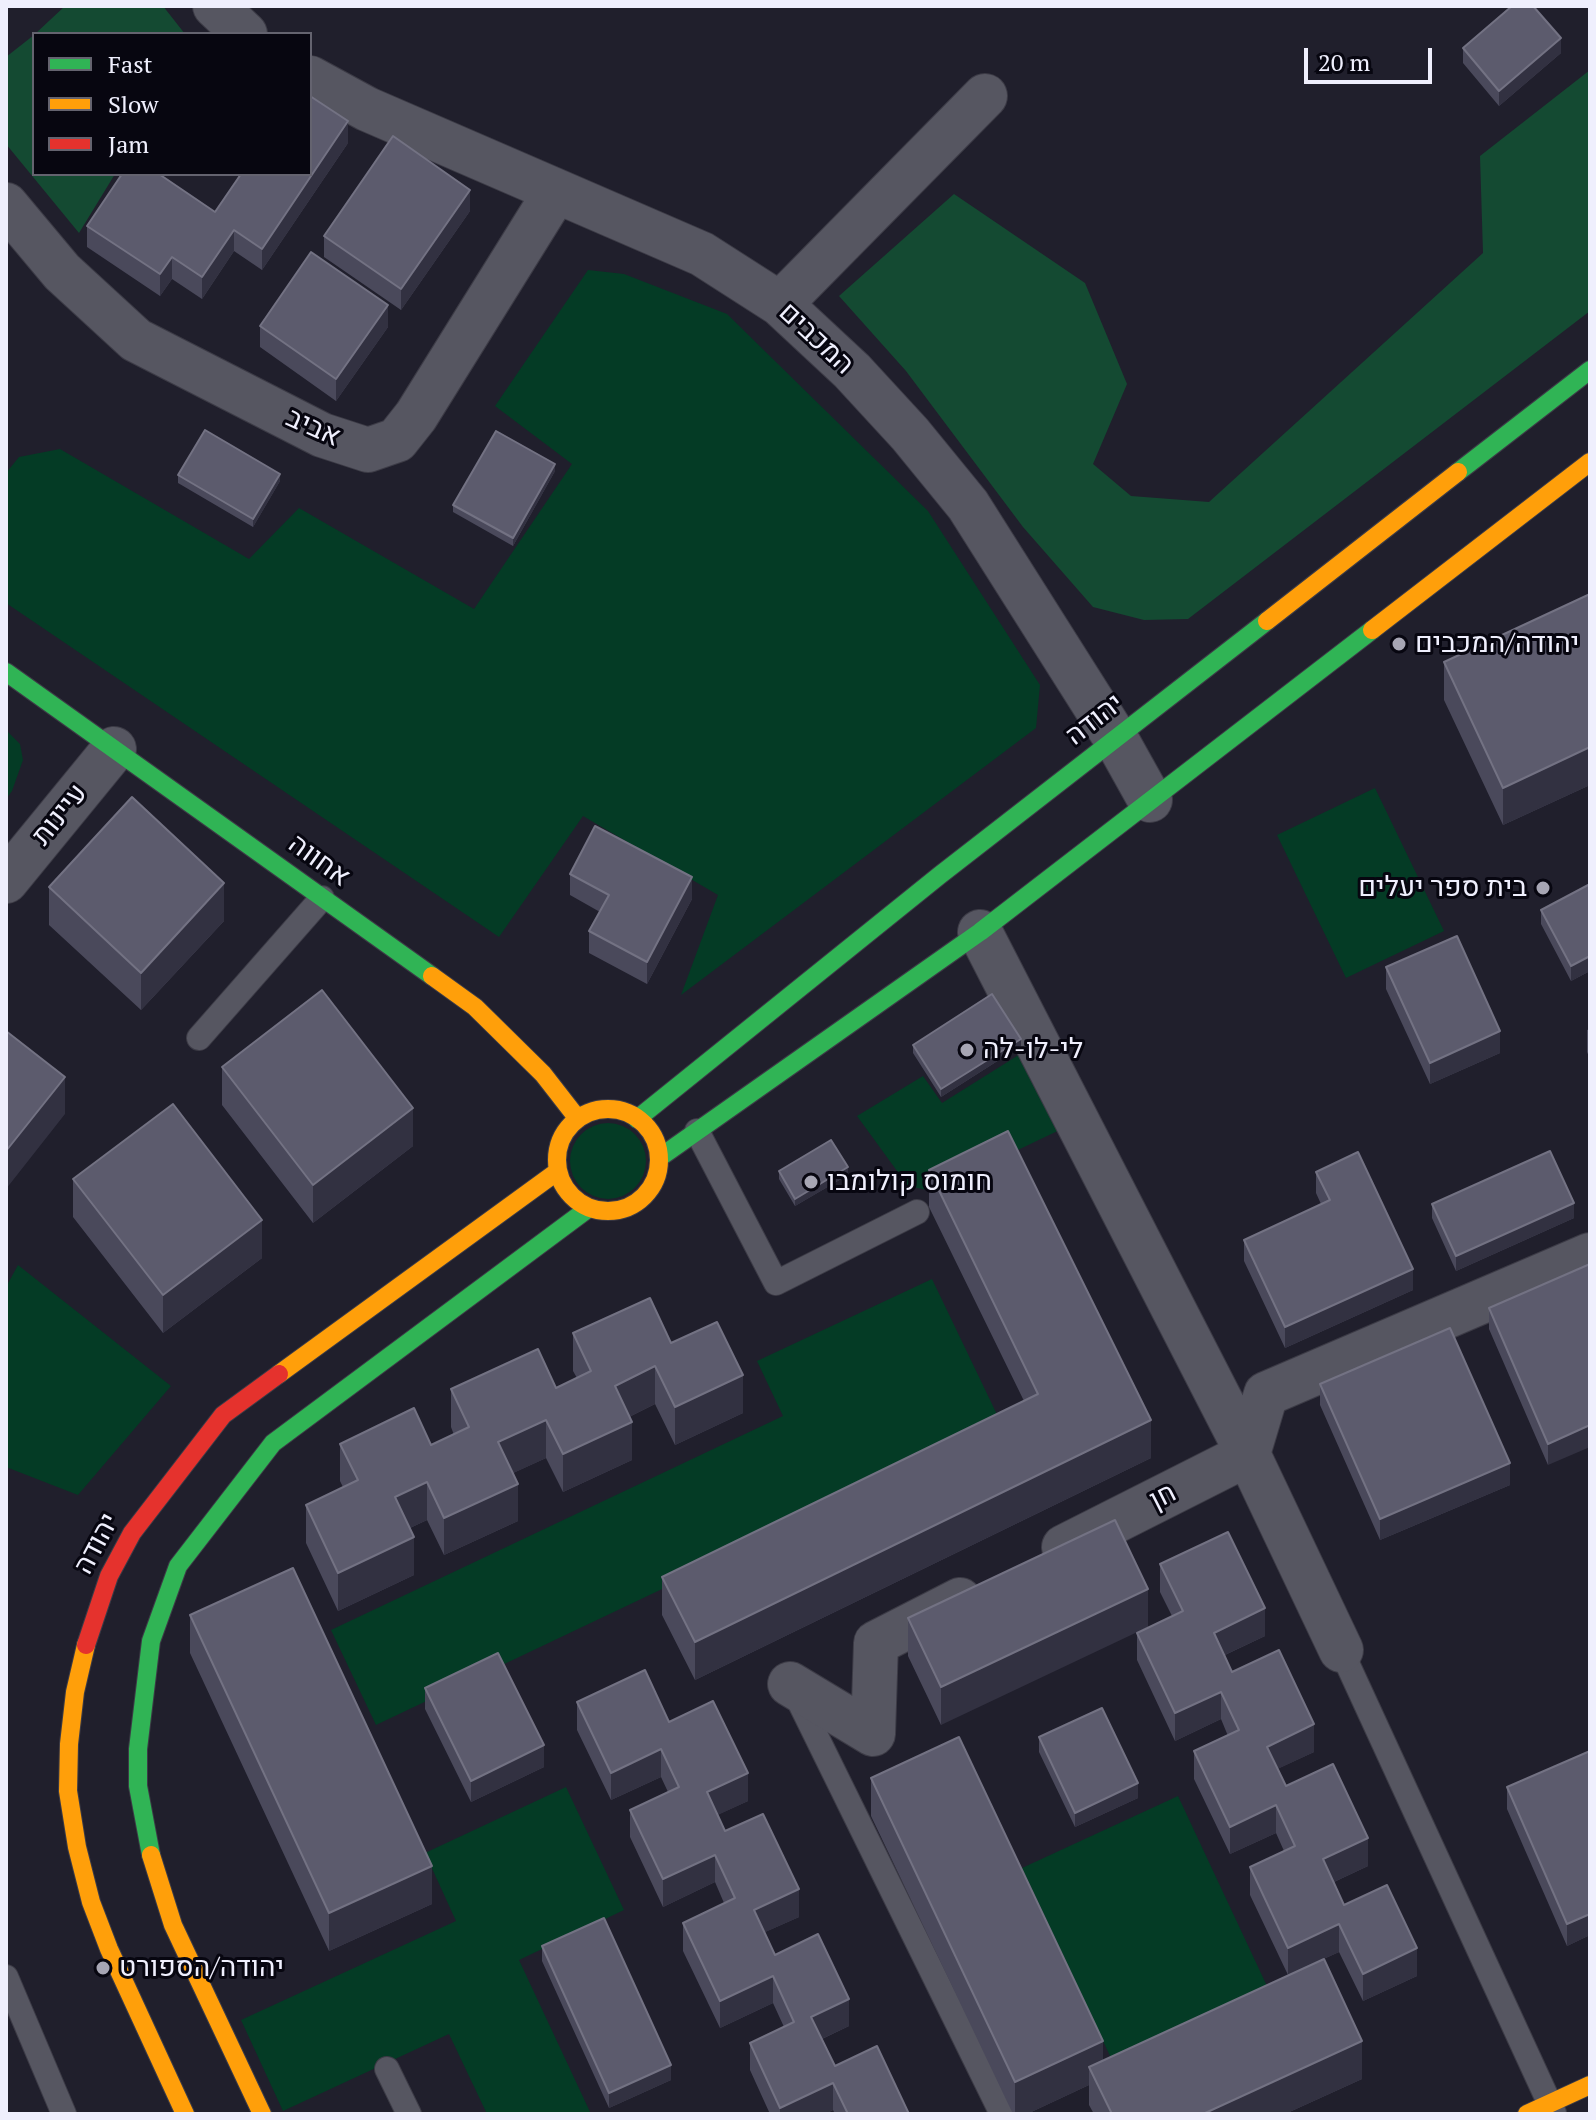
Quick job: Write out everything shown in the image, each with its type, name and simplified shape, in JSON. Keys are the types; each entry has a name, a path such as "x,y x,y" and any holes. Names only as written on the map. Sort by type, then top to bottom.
{"street":[{"path":"215,6 243,32"},
{"name":"המכבים","path":"312,79 367,109 702,254 780,304 852,371 910,434 968,505 1116,739 1150,800"},
{"path":"780,304 985,96"},
{"name":"אביב","path":"6,205 62,272 136,340 322,435 368,450 397,440 416,416 556,191"},
{"name":"יהודה","path":"637,1119 940,875 1590,370"},
{"path":"659,1158 980,932 1590,462"},
{"name":"אחווה","path":"6,672 475,1007 543,1074 578,1119"},
{"name":"עיינות","path":"6,881 114,749"},
{"path":"980,932 1248,1454 1341,1650"},
{"path":"602,1110 626,1112 637,1119 648,1129 656,1143 659,1158 657,1175 650,1189 638,1202 623,1209 606,1211 589,1208 575,1199 564,1187 558,1171 560,1142 567,1129 578,1119 602,1110"},
{"name":"יהודה","path":"185,2114 120,1974 91,1902 77,1847 68,1791 75,1692 90,1629 109,1576 132,1533 223,1415 558,1171"},
{"path":"262,2114 173,1925 158,1881 138,1786 138,1749 151,1641 178,1566 273,1443 589,1208"},
{"path":"1248,1454 1266,1394 1590,1255"},
{"name":"חן","path":"790,1684 873,1734 876,1643 1248,1454"},
{"path":"1527,2114 1552,2109 1590,2085"}],"lane":[{"path":"199,1038 322,898"},
{"path":"697,1131 776,1283 917,1212"},
{"path":"1341,1650 1552,2109"},
{"path":"790,1684 1002,2114"},
{"path":"6,1977 64,2114"},
{"path":"387,2069 409,2114"}],"green space":[{"path":"65,6 163,6 183,32 37,32"},
{"path":"32,37 32,176 6,144 6,57"},
{"path":"1590,70 1590,311 1188,619 1144,620 1093,607 1023,527 906,371 839,296 954,194 1085,283 1127,384 1093,464 1131,496 1209,502 1483,253 1480,156"},
{"path":"32,176 114,176 79,233"},
{"path":"588,270 624,274 727,314 928,511 1040,685 1036,728 681,995 718,895 583,816 499,937 6,603 6,473 19,457 60,449 249,559 299,508 474,609 572,464 495,406"},
{"path":"6,730 20,744 23,760 6,799"},
{"path":"1375,788 1444,931 1346,978 1277,835"},
{"path":"1025,1051 1068,1126 932,1191 908,1186 857,1116 923,1076 942,1103"},
{"path":"608,1123 623,1126 635,1134 643,1146 646,1161 643,1176 635,1188 623,1196 608,1199 593,1196 581,1188 573,1176 570,1161 573,1146 581,1134 593,1126"},
{"path":"18,1265 171,1386 78,1495 6,1467 6,1287"},
{"path":"932,1279 1003,1427 376,1725 331,1630 783,1416 757,1361"},
{"path":"566,1787 624,1910 519,1960 591,2114 487,2114 449,2034 283,2111 241,2020 456,1921 425,1853"},
{"path":"1178,1796 1274,2001 1118,2073 1022,1868"}],"building":[{"path":"1512,6 1533,6 1561,38 1499,91 1463,48"},
{"path":"312,97 348,121 312,175"},
{"path":"393,136 470,190 401,289 324,236"},
{"path":"121,176 162,176 215,212 240,176 311,176 262,249 234,230 202,277 172,257 160,274 87,226"},
{"path":"311,252 388,305 336,379 260,326"},
{"path":"205,430 280,474 253,519 178,475"},
{"path":"496,431 555,464 513,538 453,505"},
{"path":"1590,594 1590,747 1503,788 1444,662"},
{"path":"132,797 224,883 141,973 49,887"},
{"path":"595,826 692,877 647,962 589,931 609,895 570,874"},
{"path":"1590,884 1590,956 1571,966 1541,910"},
{"path":"1457,936 1500,1031 1430,1063 1386,967"},
{"path":"322,990 413,1108 313,1185 222,1067"},
{"path":"992,994 1021,1039 941,1089 913,1045"},
{"path":"6,1031 65,1077 6,1151"},
{"path":"173,1104 262,1220 163,1295 73,1179"},
{"path":"1008,1131 1151,1420 695,1642 662,1577 1038,1394 929,1170"},
{"path":"831,1140 848,1167 795,1199 779,1171"},
{"path":"1550,1151 1574,1203 1456,1256 1432,1204"},
{"path":"1358,1152 1413,1269 1285,1327 1244,1240 1330,1200 1316,1172"},
{"path":"1590,1264 1590,1425 1548,1444 1489,1308"},
{"path":"650,1298 671,1343 717,1322 743,1375 675,1407 655,1366 615,1386 632,1422 563,1454 546,1420 498,1442 518,1484 444,1518 427,1482 395,1497 414,1537 338,1573 306,1505 358,1480 340,1444 414,1408 431,1445 469,1427 451,1389 538,1349 556,1388 591,1371 573,1333"},
{"path":"1450,1328 1510,1463 1380,1519 1320,1384"},
{"path":"1115,1520 1148,1589 941,1687 908,1618"},
{"path":"1228,1532 1265,1608 1214,1633 1232,1672 1279,1650 1314,1724 1267,1747 1286,1786 1333,1764 1368,1838 1323,1859 1344,1905 1387,1885 1417,1948 1363,1974 1339,1924 1288,1948 1250,1867 1295,1846 1276,1805 1230,1827 1194,1751 1239,1730 1221,1692 1175,1713 1137,1633 1183,1611 1160,1564"},
{"path":"293,1568 432,1866 329,1913 190,1615"},
{"path":"498,1653 544,1745 471,1781 425,1688"},
{"path":"645,1670 669,1722 713,1701 748,1773 707,1792 725,1831 763,1814 799,1889 754,1910 775,1955 818,1934 849,1999 811,2017 835,2066 877,2046 909,2114 848,2114 833,2083 780,2108 750,2043 794,2022 773,1976 720,2001 683,1923 735,1898 715,1855 663,1879 630,1810 679,1787 661,1749 611,1773 577,1702"},
{"path":"1102,1708 1138,1783 1075,1813 1039,1737"},
{"path":"959,1737 1103,2041 1015,2082 871,1778"},
{"path":"1590,1751 1590,1914 1567,1924 1507,1787"},
{"path":"604,1918 671,2065 609,2093 542,1946"},
{"path":"1324,1959 1362,2041 1203,2114 1112,2114 1089,2067"}],"traffic: fast":[{"path":"1458,472 1590,370"},
{"path":"637,1119 940,875 1267,621"},
{"path":"659,1158 980,932 1372,630"},
{"path":"6,672 432,976"},
{"path":"151,1855 138,1786 138,1749 151,1641 178,1566 273,1443 589,1208"}],"traffic: slow":[{"path":"1372,630 1590,462"},
{"path":"1267,621 1458,472"},
{"path":"432,976 475,1007 543,1074 578,1119"},
{"path":"608,1109 627,1113 644,1124 655,1141 659,1160 655,1179 644,1196 627,1207 608,1211 589,1207 572,1196 561,1179 557,1160 561,1141 572,1124 589,1113 608,1109"},
{"path":"279,1374 558,1171"},
{"path":"86,1645 75,1692 69,1744 68,1791 77,1847 91,1902 109,1949 185,2114"},
{"path":"151,1855 173,1925 262,2114"},
{"path":"1527,2114 1590,2085"}],"traffic: jam":[{"path":"86,1645 109,1576 132,1533 223,1415 279,1374"}],"place":[{"name":"יהודה/המכבים","path":"1399,644"},
{"name":"בית ספר יעלים","path":"1543,888"},
{"name":"לי-לו-לה","path":"967,1050"},
{"name":"חומוס קולומבו","path":"811,1182"},
{"name":"יהודה/הספורט","path":"103,1968"}]}
